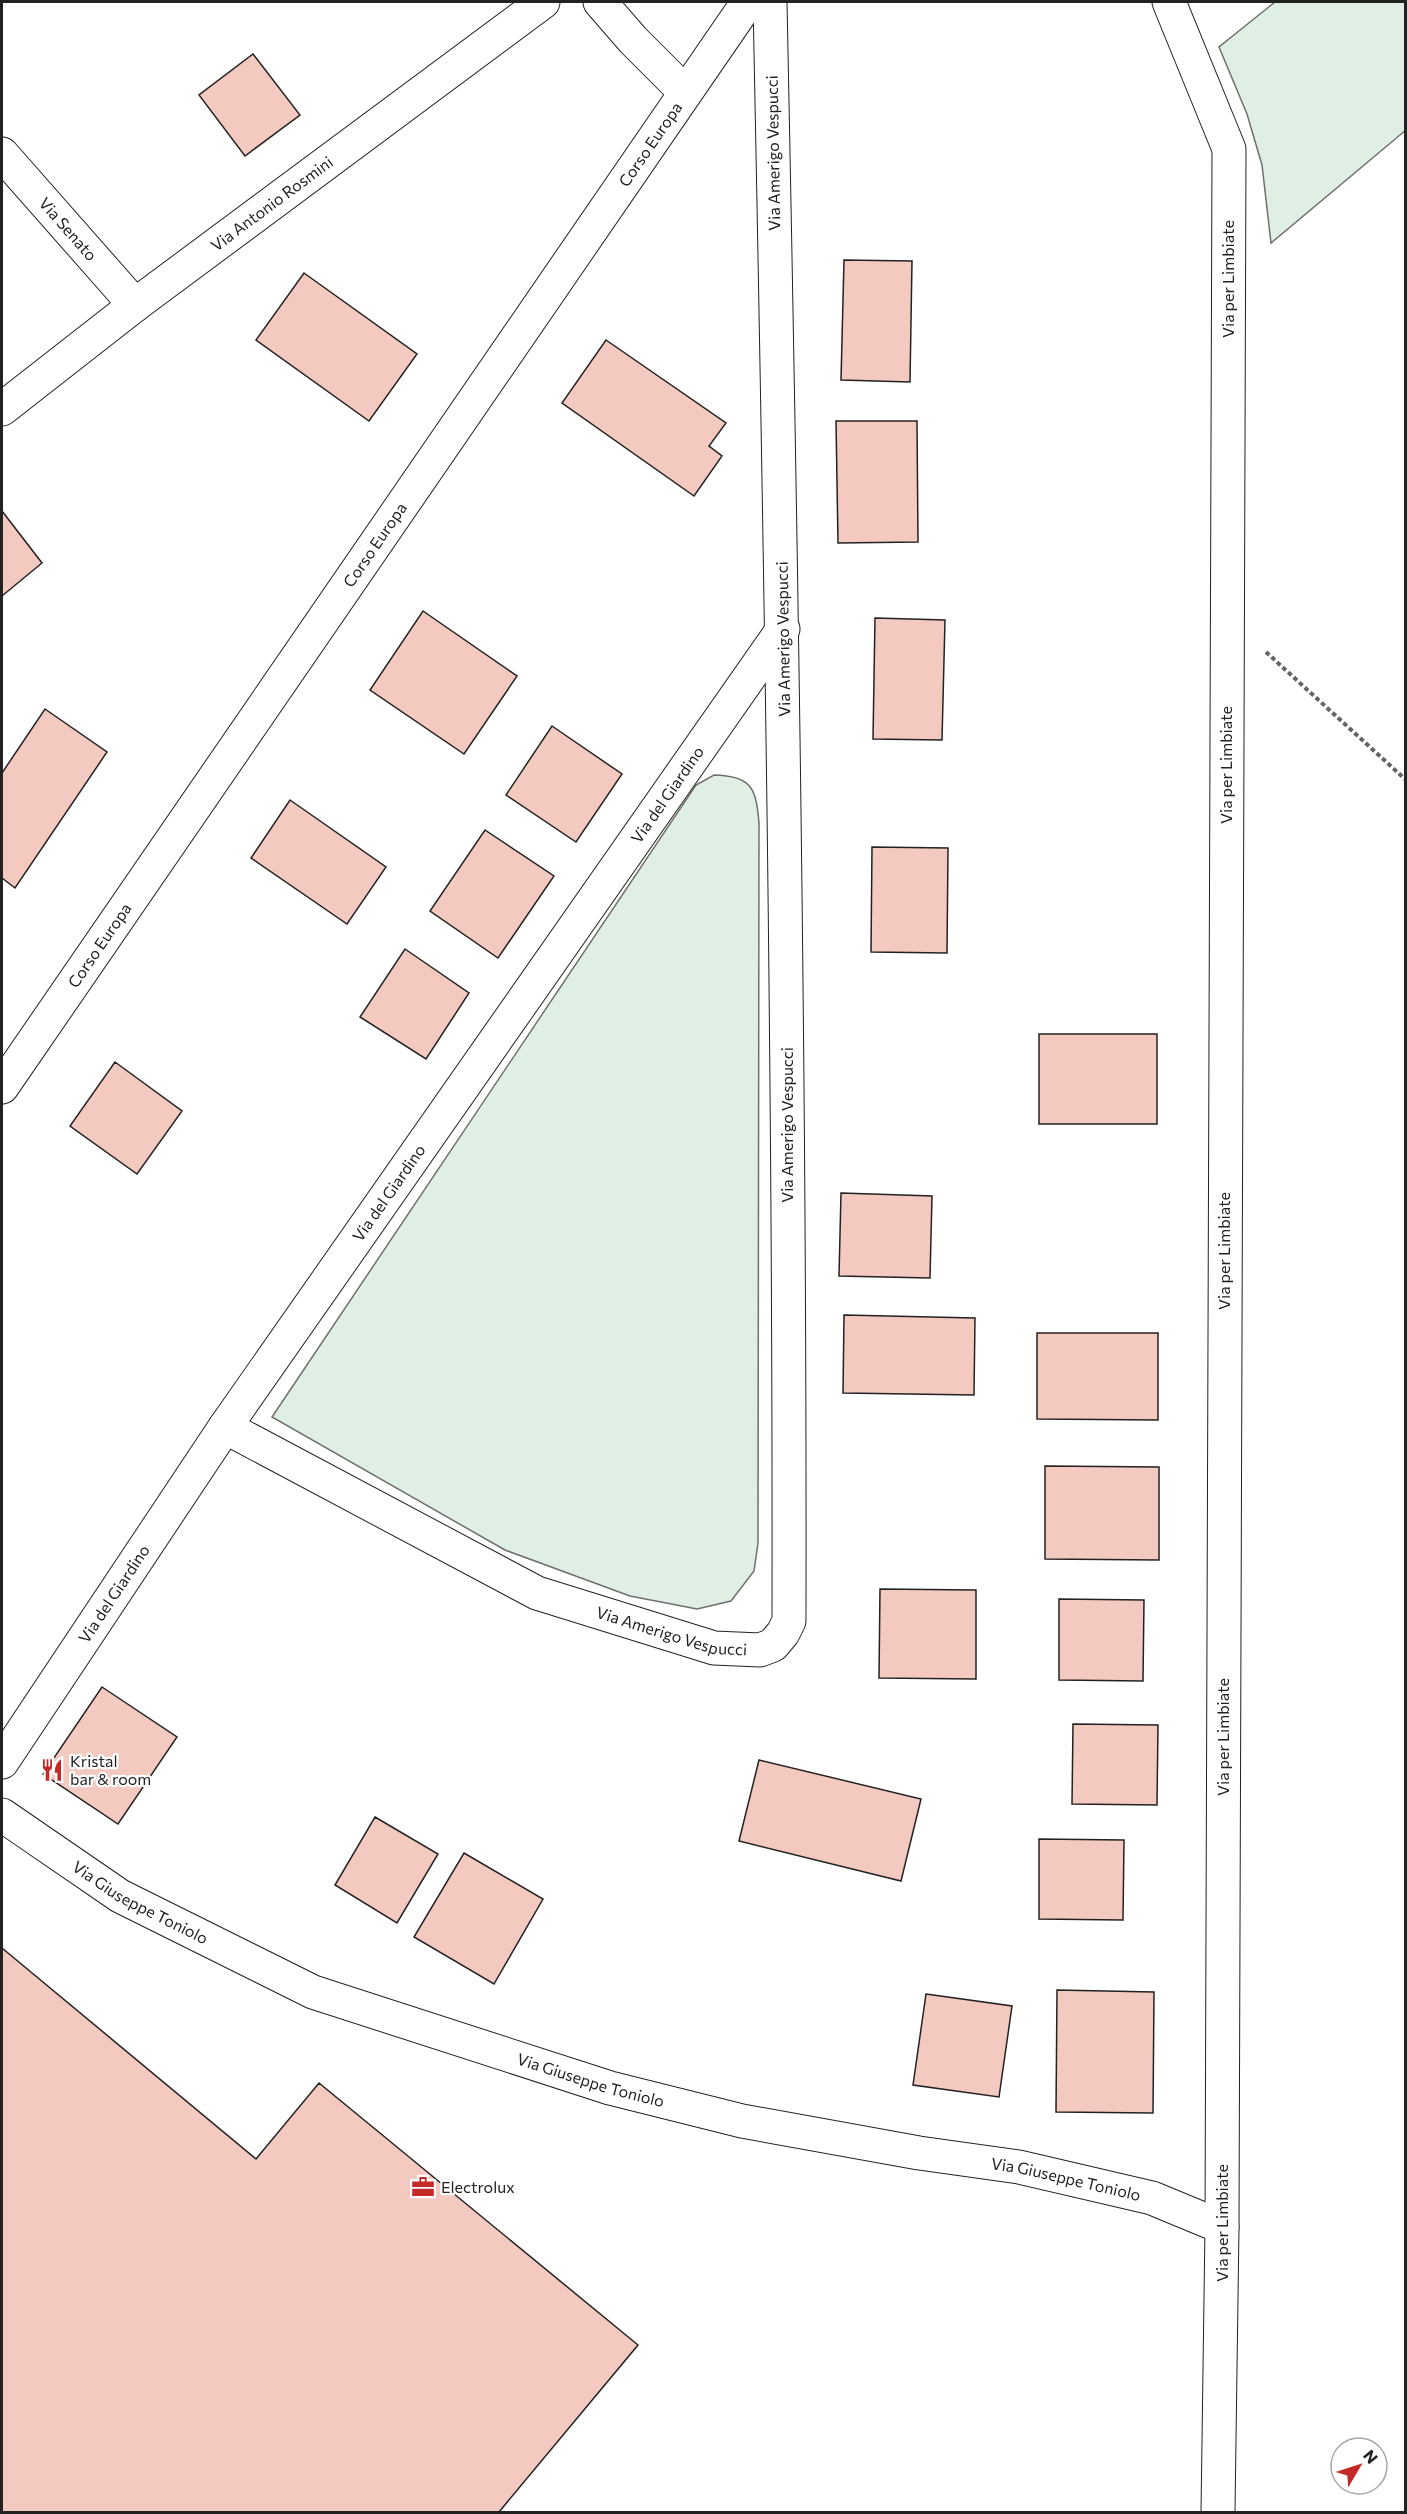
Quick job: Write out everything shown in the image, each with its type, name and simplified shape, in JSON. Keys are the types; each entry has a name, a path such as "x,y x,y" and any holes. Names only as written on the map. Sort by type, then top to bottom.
{"street":[{"name":"Via Antonio Rosmini","path":"2,409 135,305 543,2"},
{"path":"600,2 633,40 685,92"},
{"name":"Corso Europa","path":"2,1087 748,2"},
{"name":"Via Amerigo Vespucci","path":"225,1427 537,1593 714,1648 760,1650 773,1645 783,1634 789,1621 790,1464 783,629 770,2"},
{"name":"Via per Limbiate","path":"1169,2 1228,149 1222,2227 1218,2512"},
{"name":"Via Senato","path":"2,154 135,305"},
{"name":"Via del Giardino","path":"2,1762 225,1427 783,629"},
{"name":"Via Giuseppe Toniolo","path":"2,1815 120,1896 313,1992 632,2093 742,2121 920,2153 1029,2169 1152,2198 1222,2227"}],"path":[{"path":"1226,615 1406,780"}],"green space":[{"path":"1275,2 1405,2 1406,130 1271,243 1262,165 1247,114 1219,47"},
{"path":"714,775 737,778 750,786 756,801 759,823 758,1543 754,1571 731,1601 697,1609 630,1596 505,1550 272,1417 696,785"}],"building":[{"path":"253,54 300,115 245,156 199,95"},
{"path":"844,260 912,261 910,382 841,380"},
{"path":"304,273 417,354 369,421 256,340"},
{"path":"606,340 726,423 709,446 722,456 694,496 562,403"},
{"path":"836,421 917,421 918,542 838,543"},
{"path":"2,511 42,563 2,596"},
{"path":"423,611 517,676 464,754 370,690"},
{"path":"875,618 945,620 942,740 873,739"},
{"path":"45,709 107,752 15,888 2,878 2,773"},
{"path":"552,726 622,774 576,842 506,795"},
{"path":"290,800 386,867 347,924 251,858"},
{"path":"485,830 554,876 498,958 430,911"},
{"path":"872,847 948,848 947,953 871,952"},
{"path":"405,949 469,993 426,1059 360,1017"},
{"path":"1039,1034 1157,1034 1157,1124 1039,1124"},
{"path":"115,1062 182,1111 137,1174 70,1126"},
{"path":"841,1193 932,1196 930,1278 839,1276"},
{"path":"844,1315 975,1318 974,1395 843,1393"},
{"path":"1037,1333 1158,1333 1158,1420 1037,1419"},
{"path":"1045,1466 1159,1467 1159,1560 1045,1559"},
{"path":"880,1589 976,1590 976,1679 879,1678"},
{"path":"1059,1599 1144,1600 1143,1681 1059,1680"},
{"path":"102,1687 177,1737 118,1824 43,1774"},
{"path":"1073,1724 1158,1725 1157,1805 1072,1804"},
{"path":"759,1760 921,1799 901,1881 739,1841"},
{"path":"375,1817 438,1854 397,1923 335,1885"},
{"path":"1039,1839 1124,1840 1123,1920 1039,1919"},
{"path":"464,1853 543,1899 494,1984 414,1937"},
{"path":"2,1948 256,2159 319,2083 638,2345 499,2512 2,2512"},
{"path":"1057,1990 1154,1992 1153,2113 1056,2112"},
{"path":"926,1994 1012,2006 999,2097 913,2085"}],"place":[{"name":"Kristal bar & room","path":"52,1770"},
{"name":"Electrolux","path":"423,2187"}]}
